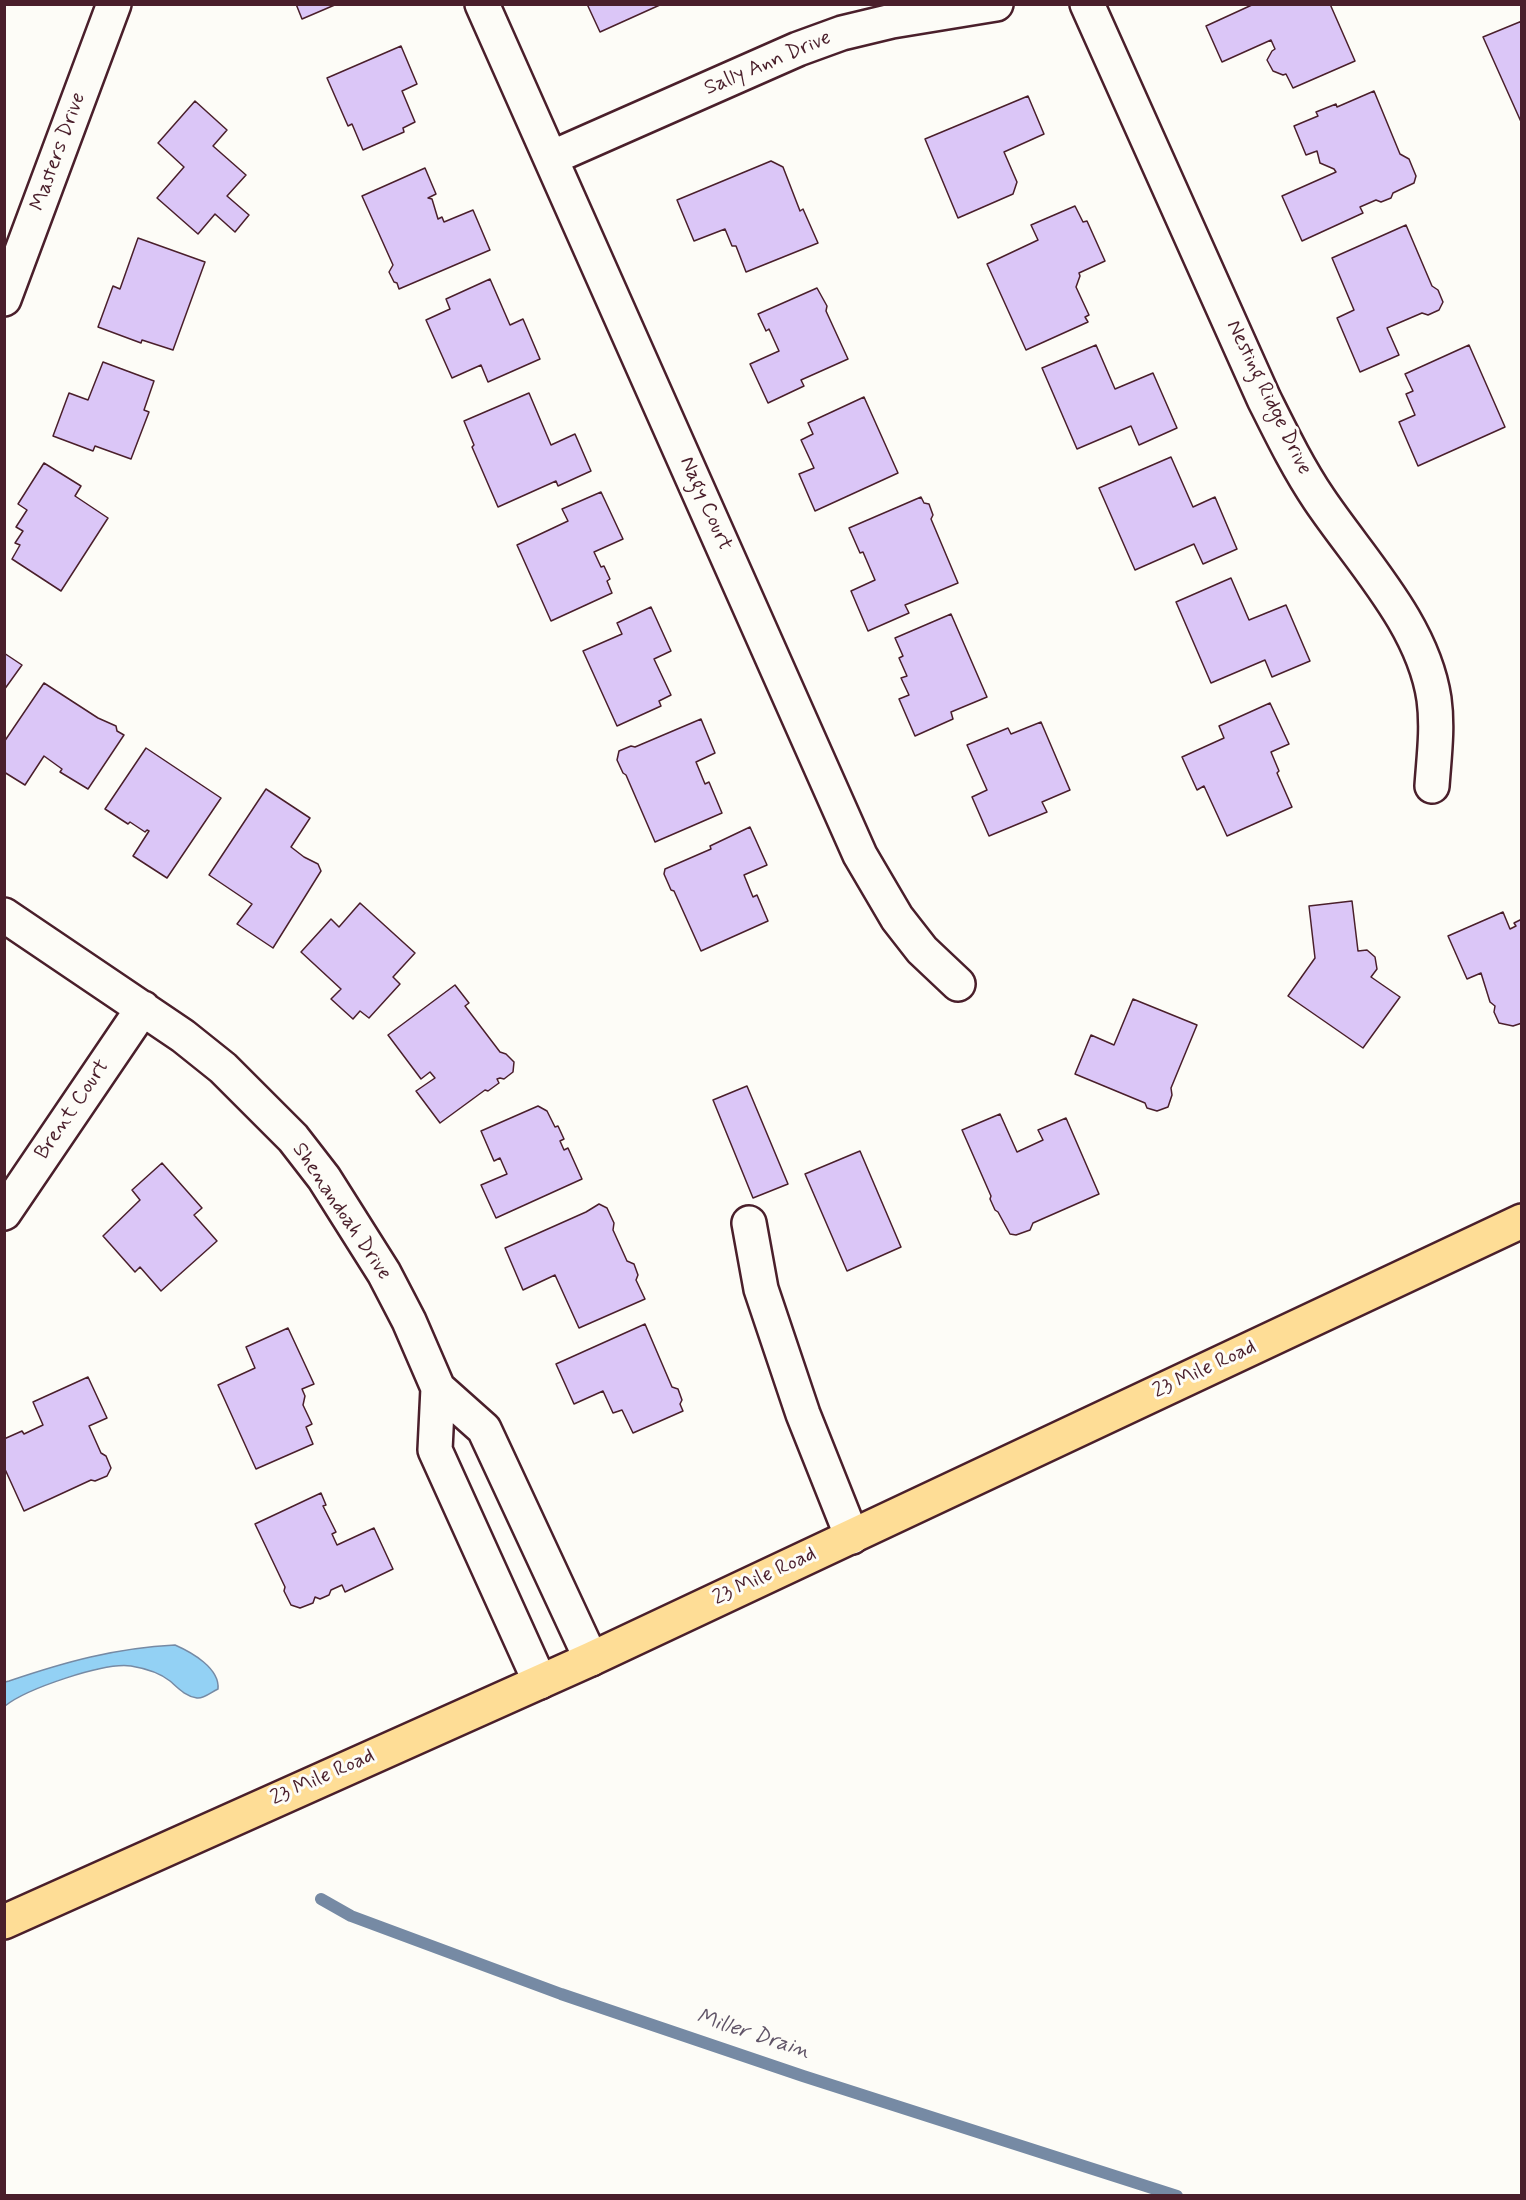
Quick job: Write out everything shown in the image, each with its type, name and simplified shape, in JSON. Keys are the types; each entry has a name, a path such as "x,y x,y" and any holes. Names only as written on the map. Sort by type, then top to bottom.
{"main road":[{"name":"23 Mile Road","path":"4,1923 223,1822 591,1659 1521,1221"}],"street":[{"name":"Masters Drive","path":"4,299 114,4"},
{"name":"Nagy Court","path":"482,4 861,855 897,918 922,950 958,984"},
{"name":"Sally Ann Drive","path":"551,158 842,33 892,21 996,4"},
{"name":"Nesting Ridge Drive","path":"1087,4 1259,389 1287,444 1318,498 1405,622 1423,660 1434,699 1436,738 1432,786"},
{"name":"Shenandoah Drive","path":"4,915 143,1008 223,1068 286,1131 312,1162 384,1273 409,1321 438,1388 483,1429 591,1659"},
{"name":"Brent Court","path":"4,1213 143,1008"},
{"path":"748,1223 761,1289 803,1414 852,1537"},
{"name":"Shenandoah Drive","path":"438,1388 435,1450 540,1682"}],"water":[{"path":"175,1645 196,1656 209,1668 217,1681 218,1689 197,1698 185,1694 166,1678 156,1673 131,1666 119,1666 66,1678 30,1692 5,1706 5,1682 90,1657 132,1649"}],"building":[{"path":"296,4 337,4 302,19"},
{"path":"587,4 662,4 600,32"},
{"path":"1254,4 1330,4 1355,61 1293,88 1286,74 1273,71 1267,60 1275,49 1271,40 1222,62 1206,26"},
{"path":"1522,21 1522,124 1483,37"},
{"path":"401,46 417,84 402,91 415,122 403,128 404,132 363,150 352,124 348,126 327,78"},
{"path":"1374,91 1400,154 1409,159 1416,176 1414,183 1393,193 1391,198 1381,202 1376,200 1360,207 1363,213 1302,241 1282,196 1336,172 1320,163 1317,151 1306,155 1294,126 1318,116 1316,112 1336,104 1337,107"},
{"path":"1028,96 1044,134 1004,152 1017,182 1013,194 958,218 925,139"},
{"path":"195,101 227,130 213,146 246,175 227,196 249,215 235,232 215,214 198,234 157,198 184,167 158,143"},
{"path":"771,161 783,167 800,211 803,209 818,243 746,272 736,246 732,246 725,229 694,241 677,200"},
{"path":"425,168 436,194 428,198 432,199 438,219 442,217 444,222 473,210 490,250 399,289 389,272 393,265 362,196"},
{"path":"1075,206 1083,222 1087,221 1105,261 1079,273 1076,287 1089,315 1085,317 1088,322 1026,350 987,264 1038,240 1031,225"},
{"path":"1406,225 1432,286 1438,290 1443,302 1439,310 1428,315 1422,313 1387,328 1399,355 1360,372 1337,318 1354,310 1332,258"},
{"path":"138,238 205,262 173,350 142,340 141,343 98,327 113,286 120,289"},
{"path":"490,279 510,325 523,319 540,359 488,382 481,365 452,378 426,320 450,309 446,299"},
{"path":"817,288 827,306 826,311 848,359 801,380 804,386 768,403 750,364 779,351 769,329 766,331 758,314"},
{"path":"1096,345 1115,389 1153,373 1177,428 1139,445 1131,426 1077,449 1042,368"},
{"path":"1469,345 1505,427 1418,466 1399,422 1415,415 1406,394 1413,391 1405,374"},
{"path":"103,362 154,381 144,410 149,412 131,459 95,446 93,451 53,436 69,393 88,400"},
{"path":"529,393 551,445 575,434 591,471 558,486 556,481 498,507 472,447 474,445 464,421"},
{"path":"864,397 898,473 815,511 799,474 814,468 801,440 813,434 808,423"},
{"path":"1171,457 1193,507 1215,497 1237,549 1203,564 1194,544 1135,570 1099,488"},
{"path":"44,463 81,486 75,496 108,518 61,591 12,559 20,545 15,543 23,531 16,527 27,510 18,504"},
{"path":"601,492 623,539 594,552 610,579 607,581 612,593 551,621 517,545 568,521 562,509"},
{"path":"921,497 924,503 929,504 933,515 931,519 958,583 905,605 909,613 868,631 851,591 875,580 849,528"},
{"path":"1231,578 1249,620 1286,605 1310,661 1272,677 1265,660 1211,683 1176,602"},
{"path":"651,607 671,651 654,659 671,695 659,701 661,706 617,726 583,651 622,634 617,623"},
{"path":"951,614 987,697 951,712 953,719 915,736 899,699 909,695 901,678 907,676 899,658 903,656 895,638"},
{"path":"4,653 22,665 4,690"},
{"path":"44,683 98,718 116,726 117,731 124,735 88,789 60,772 62,769 44,756 25,785 4,772 4,742"},
{"path":"1270,703 1289,744 1271,752 1279,771 1277,773 1292,807 1227,836 1204,786 1197,790 1182,757 1224,738 1219,726"},
{"path":"701,719 715,753 696,762 705,784 709,782 722,813 655,842 626,775 617,760 619,751 631,746 635,747"},
{"path":"1041,722 1070,790 1042,802 1047,812 989,836 972,797 987,790 967,745 1008,728 1011,734"},
{"path":"146,748 221,798 167,878 133,856 149,831 145,832 130,822 128,824 105,809"},
{"path":"266,789 310,818 291,847 318,864 321,871 273,948 237,924 252,904 209,875"},
{"path":"750,827 767,865 744,875 753,897 757,895 768,921 701,951 674,891 671,890 664,874 665,869 711,849 710,846"},
{"path":"1352,901 1358,951 1367,950 1375,957 1377,969 1371,977 1400,997 1363,1048 1288,996 1315,958 1309,906"},
{"path":"360,903 415,953 393,977 400,984 369,1018 360,1011 353,1019 331,999 341,989 301,952 331,919 339,927"},
{"path":"1503,912 1510,929 1516,926 1514,923 1522,919 1522,1023 1513,1026 1499,1023 1494,1012 1495,1006 1490,1002 1481,973 1467,979 1448,936"},
{"path":"455,985 469,1003 465,1006 500,1052 506,1054 514,1062 513,1072 504,1079 497,1079 499,1083 488,1091 485,1090 440,1123 416,1091 435,1078 430,1072 421,1079 388,1035"},
{"path":"1133,999 1197,1025 1171,1088 1172,1095 1168,1107 1157,1111 1147,1108 1145,1103 1075,1074 1091,1035 1114,1045"},
{"path":"747,1086 788,1184 753,1198 713,1100"},
{"path":"538,1106 547,1111 555,1127 558,1126 564,1139 560,1141 564,1150 568,1148 582,1179 496,1218 481,1185 507,1174 500,1158 494,1161 481,1131"},
{"path":"1000,1114 1017,1152 1043,1140 1038,1130 1066,1118 1099,1194 1033,1223 1030,1230 1016,1235 1010,1234 995,1210 962,1130"},
{"path":"860,1151 901,1247 847,1271 805,1174"},
{"path":"162,1163 202,1208 194,1215 217,1241 161,1291 140,1267 135,1272 103,1236 140,1200 132,1190"},
{"path":"599,1204 607,1208 614,1223 613,1230 627,1261 634,1264 638,1275 636,1280 645,1299 579,1328 555,1275 523,1290 505,1248"},
{"path":"645,1324 672,1387 678,1389 683,1411 633,1433 622,1410 613,1413 603,1391 574,1404 556,1364"},
{"path":"288,1328 314,1384 302,1389 305,1396 303,1405 312,1424 306,1427 313,1444 256,1469 218,1385 255,1368 246,1347"},
{"path":"88,1377 107,1418 89,1426 101,1453 106,1456 111,1468 107,1476 95,1481 91,1480 24,1511 4,1467 4,1439 22,1431 24,1434 43,1425 33,1402"},
{"path":"321,1493 326,1505 323,1506 336,1532 332,1534 337,1545 374,1528 393,1569 345,1592 342,1585 331,1590 329,1595 320,1599 315,1597 313,1603 300,1608 291,1605 284,1591 285,1587 255,1524"}],"waterway":[{"name":"Miller Drain","path":"321,1899 351,1916 561,1994 803,2076 1177,2196"}]}
